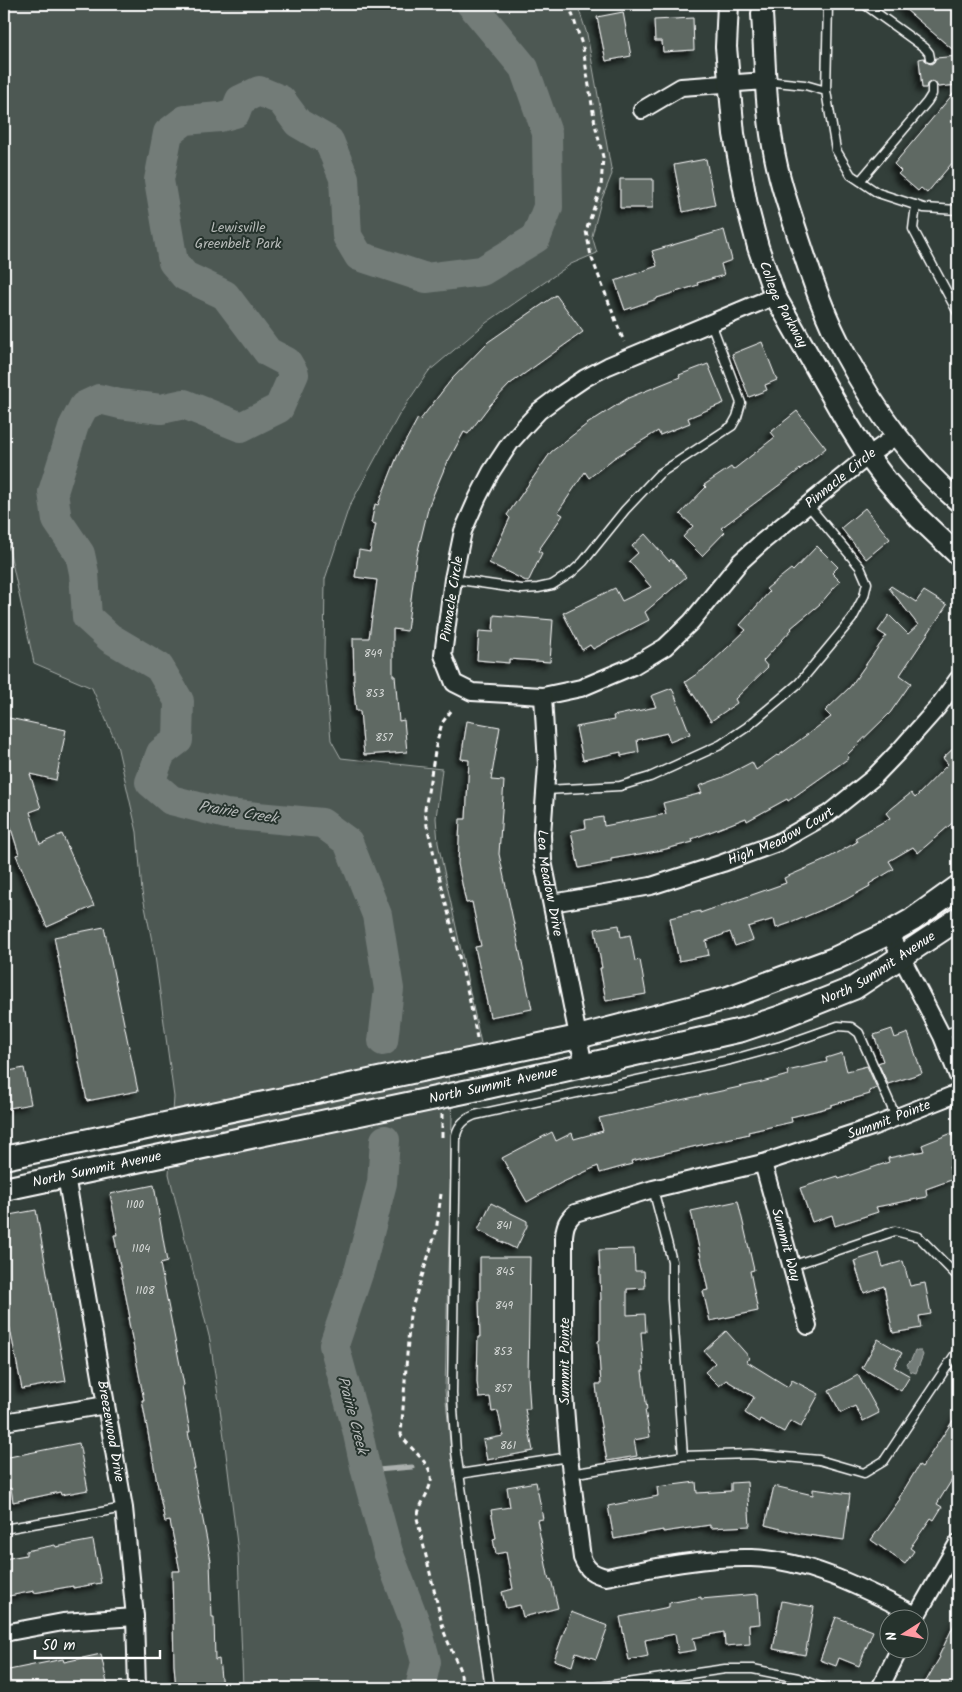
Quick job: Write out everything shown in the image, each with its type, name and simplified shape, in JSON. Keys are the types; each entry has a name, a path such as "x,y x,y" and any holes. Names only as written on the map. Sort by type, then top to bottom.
{"main road":[{"name":"North Summit Avenue","path":"4,1158 578,1036 728,998 762,987 834,958 889,933 912,920 958,887"},
{"name":"North Summit Avenue","path":"4,1189 584,1066 742,1030 781,1017 854,988 958,919"}],"street":[{"name":"College Parkway","path":"728,4 726,47 734,134 747,205 758,246 775,296 841,413 868,456 918,518 958,555"},
{"path":"764,4 762,14 772,144 780,183 829,321 844,354 897,435 924,469 958,500"},
{"path":"642,110 681,87 728,82 766,81"},
{"name":"Pinnacle Circle","path":"775,296 629,357 585,378 539,411 510,443 491,472 463,531 453,579 444,655 454,683 472,692 544,696 581,688 634,666 665,647 691,622 740,562 762,542 868,456 897,435"},
{"name":"High Meadow Court","path":"552,903 651,886 777,843 828,814 873,778 937,708 958,680"},
{"name":"Lea Meadow Drive","path":"544,696 547,765 542,835 543,861 584,1066"},
{"path":"889,933 942,1036 958,1076"},
{"name":"Summit Pointe","path":"901,1610 839,1578 807,1568 751,1558 711,1560 606,1577 595,1575 586,1568 582,1558 570,1474 564,1394 565,1225 575,1212 653,1189 763,1163 896,1117 958,1093"},
{"name":"Summit Way","path":"763,1163 808,1326"},
{"name":"Breezewood Drive","path":"66,1176 124,1508 135,1617 137,1688"},
{"path":"4,1422 106,1404"},
{"path":"919,1610 958,1543"},
{"path":"4,1633 63,1622 135,1617"},
{"path":"880,1688 894,1660"}],"lane":[{"path":"828,4 826,91 836,150 851,175 878,193 924,208 958,210"},
{"path":"864,4 925,48 929,52 930,58"},
{"path":"766,81 805,85 826,91"},
{"path":"860,181 927,102 932,94 932,87"},
{"path":"916,205 913,229 958,313"},
{"path":"453,579 516,589 552,585 571,573 583,562 631,504 659,474 732,426 741,403 711,323"},
{"path":"546,790 620,786 650,777 720,746 747,727 800,683 852,619 864,596 867,583 860,567 808,505"},
{"path":"490,1688 456,1452 452,1394 456,1135 458,1128 467,1118 475,1115 730,1060 780,1046 838,1026 851,1027 859,1033 896,1117"},
{"path":"942,1036 958,1028"},
{"path":"653,1189 672,1262 672,1299 683,1456"},
{"path":"790,1266 896,1231 919,1237 958,1277"},
{"path":"570,1474 683,1456 751,1454 819,1460 864,1473 884,1461 958,1350"},
{"path":"459,1474 569,1458"},
{"path":"4,1528 124,1508"},
{"path":"592,1688 717,1670 753,1669 798,1678 823,1688"}],"path":[{"path":"569,4 583,48 595,124 603,157 601,187 586,231 591,256 629,357"},
{"path":"451,711 442,723 440,730 425,810 427,826 469,997 477,1038"},
{"path":"442,1113 442,1140"},
{"path":"442,1192 436,1232 410,1314 401,1435 411,1449 425,1462 432,1477 419,1506 417,1518 444,1632 461,1673 462,1688"}],"green space":[{"name":"Lewisville Greenbelt Park","path":"4,4 577,4 587,34 612,174 601,201 592,236 597,253 571,264 486,323 428,372 399,415 349,507 325,579 324,658 331,740 341,758 442,769 436,818 438,843 482,1048 447,1055 452,1118 445,1390 451,1452 486,1688 243,1688 238,1552 224,1437 210,1340 169,1174 174,1097 155,956 142,892 137,832 117,745 92,688 34,663 4,526"}],"shaded area":[{"path":"915,1351 921,1351 923,1355 916,1373 910,1371 907,1364"}],"building":[{"path":"899,4 958,4 958,54"},
{"path":"623,12 631,56 606,61 597,17"},
{"path":"693,18 694,50 663,52 662,41 655,41 654,20"},
{"path":"958,56 958,85 938,87 932,81 927,84 926,88 922,88 919,59 924,58 926,62 931,64 936,58"},
{"path":"958,88 958,156 927,193 921,188 918,191 898,174 901,171 894,164"},
{"path":"706,159 715,205 683,212 674,165"},
{"path":"620,179 653,179 653,208 620,208"},
{"path":"724,230 732,260 721,264 724,275 625,310 615,281 657,266 652,251"},
{"path":"556,295 583,332 510,384 490,405 468,434 464,432 445,467 429,505 416,559 407,631 393,629 393,676 395,676 399,721 404,720 407,752 364,755 360,711 356,711 353,680 353,638 369,638 377,580 355,577 359,550 370,552 376,524 371,523 375,504 378,505 397,457 418,418 420,420 451,380 488,342"},
{"path":"762,342 777,380 765,385 767,390 749,397 732,354"},
{"path":"708,364 724,403 688,418 690,423 660,435 658,431 614,458 589,478 585,472 558,512 563,515 538,551 542,553 528,582 489,563 510,518 507,515 551,452 587,424 628,398"},
{"path":"797,411 826,448 721,528 725,532 702,556 683,537 693,526 680,514 706,487 704,485 731,467 733,470 775,437 771,432"},
{"path":"865,508 890,539 866,559 841,528"},
{"path":"645,534 669,561 671,559 686,577 645,612 649,620 593,649 590,645 582,650 563,613 615,588 622,601 651,587 629,561 638,553 632,546"},
{"path":"817,546 838,567 832,573 840,581 820,604 791,628 763,661 768,667 735,699 737,703 711,721 685,682 707,667 746,630 740,625 769,592 766,589 791,569 793,571"},
{"path":"891,586 916,602 924,591 947,605 900,675 911,683 890,713 847,755 849,758 788,801 787,799 747,821 746,818 692,839 693,842 662,850 611,859 611,862 579,868 571,831 586,828 585,820 603,817 604,826 666,814 663,803 702,793 699,786 723,777 752,762 756,770 831,717 825,711 850,687 886,636 878,631 889,615 908,634 918,625 889,588"},
{"path":"494,615 553,620 550,662 509,659 509,663 477,660 479,631 493,632"},
{"path":"672,688 690,734 670,742 667,733 637,740 639,752 621,756 621,752 583,760 576,727 614,720 613,716 656,707 651,696"},
{"path":"4,717 66,730 56,780 30,774 41,808 30,812 40,844 62,834 94,906 47,927 16,855 19,854 9,822 4,823"},
{"path":"467,721 500,727 491,780 504,781 499,854 532,1009 490,1017 475,947 481,946 472,902 466,903 458,864 460,819 466,819 469,760 461,759"},
{"path":"958,744 958,818 918,853 913,847 889,861 894,869 869,884 870,886 845,900 776,928 774,919 748,927 753,940 735,946 730,932 706,941 709,955 679,961 670,918 700,911 700,913 786,883 784,878 823,861 857,842 855,838 890,818 886,813 911,793 915,798 948,764 943,758"},
{"path":"619,925 621,937 630,935 635,961 640,960 646,994 606,1001 595,929"},
{"path":"104,927 138,1091 87,1101 54,937"},
{"path":"892,1029 895,1038 908,1033 922,1073 888,1084 878,1063 883,1061 874,1035"},
{"path":"842,1053 847,1071 867,1066 877,1088 869,1091 870,1094 831,1105 831,1107 791,1117 792,1122 748,1132 749,1134 631,1161 632,1164 600,1173 598,1166 561,1183 527,1202 502,1158 552,1132 556,1141 572,1133 574,1139 603,1131 599,1118 762,1082 788,1075 787,1071 827,1062 826,1058"},
{"path":"24,1068 31,1104 4,1109 4,1072"},
{"path":"952,1133 958,1149 958,1163 949,1167 954,1179 926,1189 927,1197 876,1207 878,1212 835,1226 832,1215 812,1222 800,1188 838,1176 839,1179 889,1162 888,1158 924,1151 922,1145"},
{"path":"154,1185 167,1262 160,1264 184,1385 182,1386 195,1469 193,1469 211,1561 215,1660 219,1659 222,1688 176,1688 172,1571 180,1571 170,1521 165,1522 156,1477 142,1400 144,1400 128,1318 130,1318 114,1235 118,1235 110,1194"},
{"path":"738,1201 754,1270 750,1271 758,1311 710,1321 703,1291 708,1290 691,1211"},
{"path":"491,1203 527,1221 527,1226 516,1249 478,1230"},
{"path":"36,1210 66,1381 22,1389 6,1309 10,1308 4,1277 4,1216"},
{"path":"634,1249 635,1271 644,1271 645,1288 627,1289 627,1315 645,1314 646,1332 641,1332 644,1371 642,1371 647,1410 645,1410 650,1437 634,1440 637,1456 607,1461 596,1384 601,1384 598,1341 600,1340 601,1300 599,1250"},
{"path":"879,1253 883,1267 903,1261 910,1286 925,1283 931,1314 919,1316 921,1328 893,1333 884,1286 864,1293 854,1261"},
{"path":"480,1257 530,1257 528,1376 530,1409 525,1409 533,1451 487,1460 483,1440 503,1436 498,1411 492,1412 490,1397 479,1398 477,1382 478,1337 480,1337"},
{"path":"726,1331 750,1358 746,1361 788,1387 792,1380 819,1394 801,1427 790,1421 784,1432 760,1419 759,1422 745,1413 754,1397 726,1380 719,1386 705,1372 715,1363 704,1351"},
{"path":"878,1339 902,1353 894,1367 910,1376 901,1391 862,1368"},
{"path":"858,1375 879,1413 863,1421 855,1406 841,1413 829,1391"},
{"path":"958,1413 958,1470 937,1504 942,1507 934,1520 931,1518 910,1548 914,1551 905,1564 871,1540 900,1499 919,1465 922,1467"},
{"path":"79,1443 88,1490 61,1495 60,1492 13,1502 11,1488 4,1490 4,1458"},
{"path":"536,1482 543,1519 537,1520 549,1580 551,1579 558,1608 523,1617 520,1605 506,1608 502,1592 513,1589 506,1552 496,1554 493,1539 496,1538 491,1510 510,1507 507,1487"},
{"path":"696,1482 697,1493 731,1491 731,1483 747,1482 750,1526 710,1528 710,1525 663,1532 663,1530 614,1539 608,1506 658,1496 657,1487"},
{"path":"774,1486 813,1495 813,1489 850,1494 844,1540 801,1534 765,1525"},
{"path":"93,1540 101,1583 34,1593 34,1591 4,1597 4,1559 26,1555 26,1551"},
{"path":"758,1594 760,1624 749,1625 750,1644 725,1646 724,1632 693,1638 696,1650 678,1653 675,1634 645,1640 648,1656 629,1660 620,1617 669,1607 669,1603 701,1597 701,1599"},
{"path":"782,1601 814,1607 805,1655 773,1649"},
{"path":"571,1612 608,1626 596,1659 576,1652 572,1666 554,1660"},
{"path":"958,1616 958,1688 922,1688 940,1657"},
{"path":"836,1617 873,1631 859,1666 839,1658 836,1666 820,1660"},
{"path":"101,1654 108,1688 4,1688 4,1671 63,1659 64,1662"}],"waterway":[{"name":"Prairie Creek","path":"383,1041 389,989 377,915 348,842 322,823 226,814 171,800 150,782 161,753 178,740 179,701 159,667 110,638 87,617 84,573 80,554 57,520 53,492 74,425 84,406 99,399 120,404 161,409 184,404 241,427 279,408 294,374 287,362 268,352 225,295 185,276 173,262 159,180 168,133 185,120 220,117 235,113 240,100 259,91 281,100 298,123 329,141 344,178 347,236 359,256 426,278 482,271 536,238 548,207 547,133 524,68 471,4"},
{"name":"Prairie Creek","path":"385,1140 382,1183 360,1268 334,1345 388,1552 416,1625 426,1662 420,1688"},
{"path":"366,1471 412,1467"}]}
